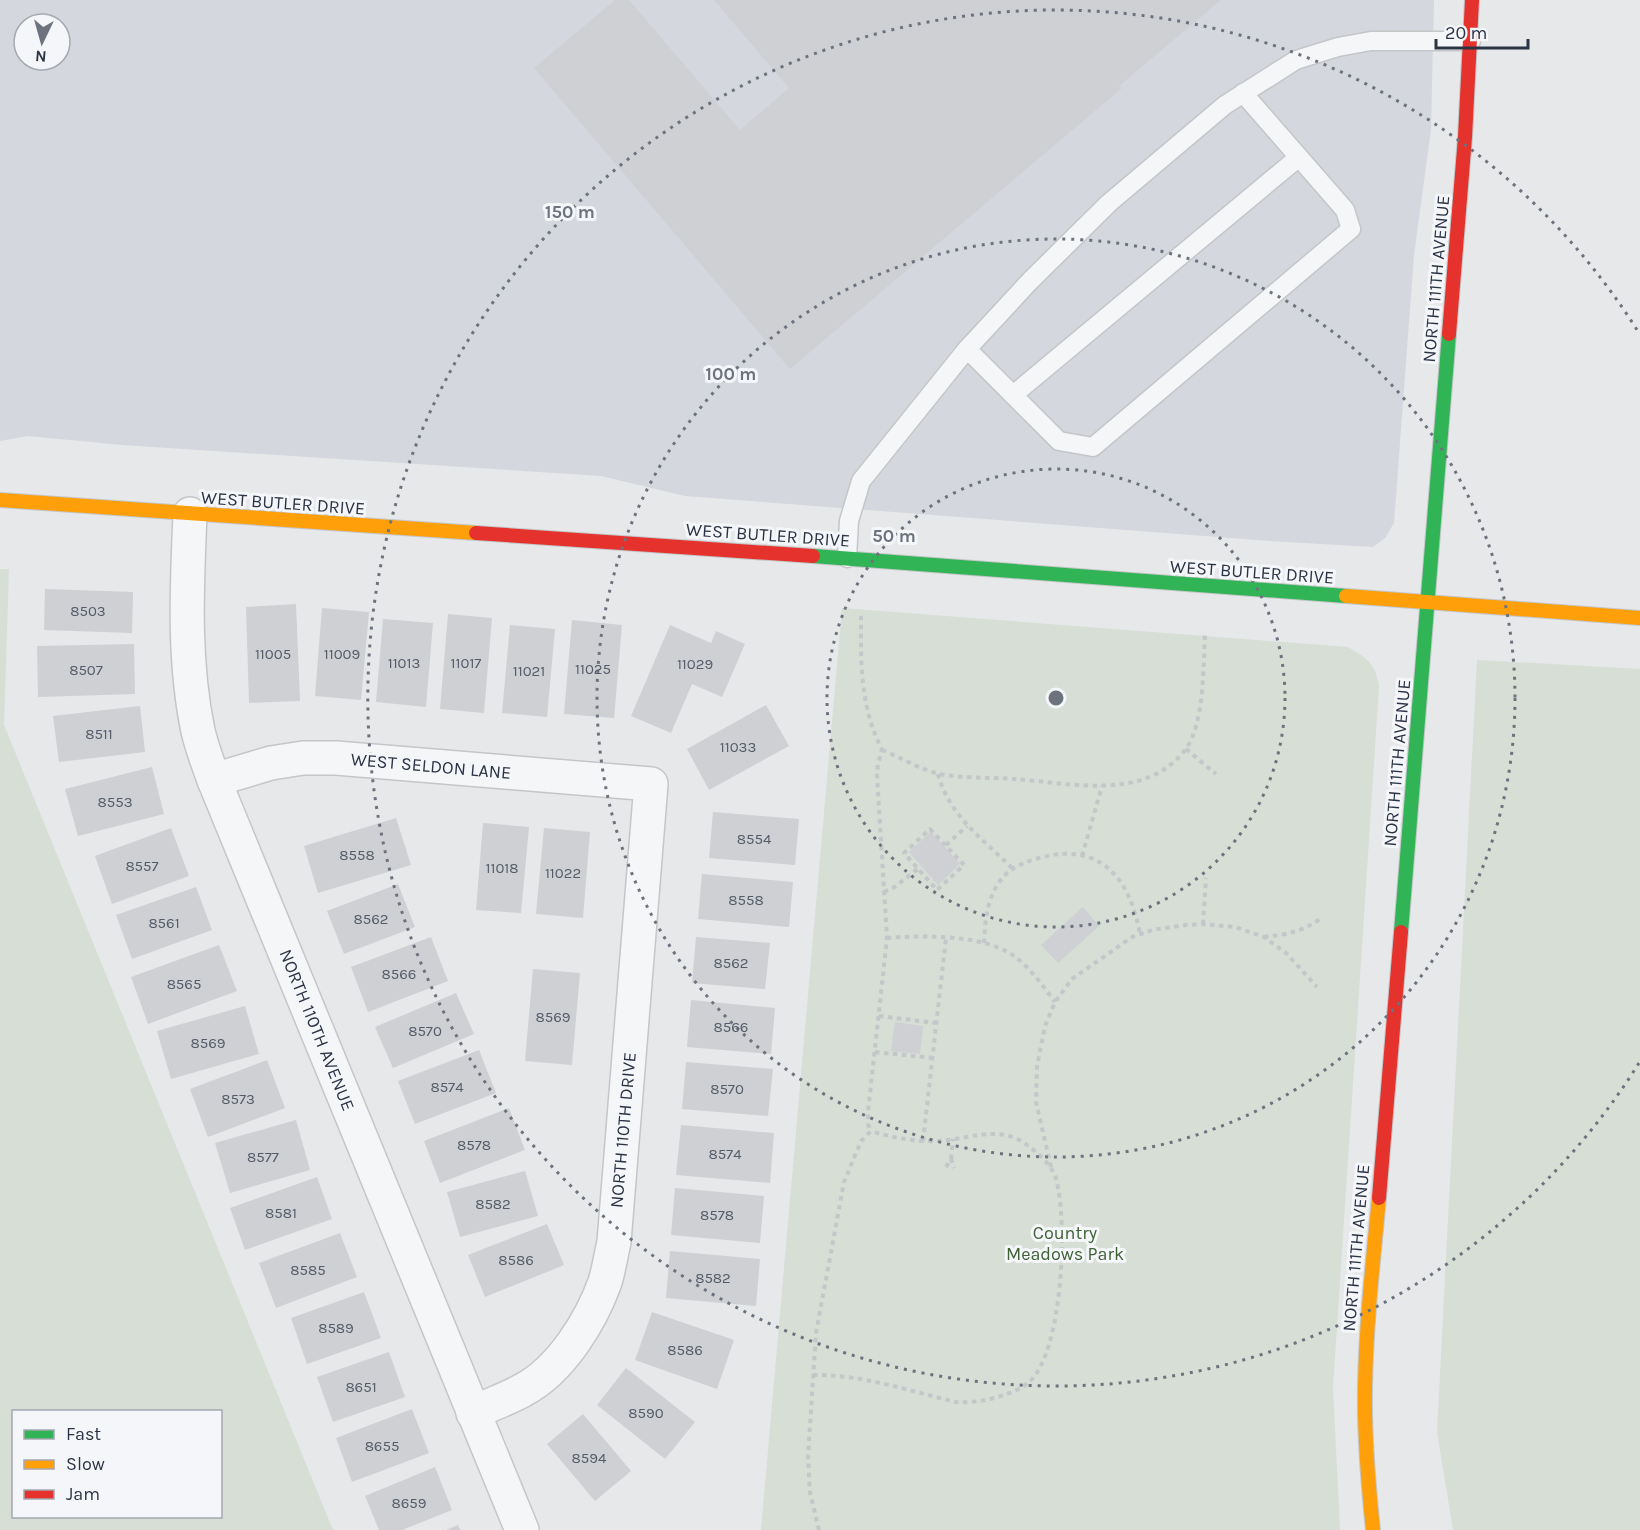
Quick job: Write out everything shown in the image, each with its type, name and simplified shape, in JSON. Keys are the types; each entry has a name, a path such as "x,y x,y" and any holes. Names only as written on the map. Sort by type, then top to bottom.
{"street":[{"name":"NORTH 111TH AVENUE","path":"1373,1530 1365,1445 1366,1340 1400,927 1430,603 1452,286 1470,80 1472,0"},
{"name":"WEST BUTLER DRIVE","path":"0,500 847,558 1640,618"},
{"name":"NORTH 110TH AVENUE","path":"190,514 186,637 198,734 214,780 522,1530"},
{"name":"WEST SELDON LANE","path":"214,780 271,763 303,758 336,758 651,784"},
{"name":"NORTH 110TH DRIVE","path":"473,1413 525,1390 550,1369 571,1346 591,1315 605,1280 614,1242 651,784"}],"lane":[{"path":"847,558 849,521 861,481 967,349 1030,280 1109,203 1225,105 1296,60 1338,47 1371,41 1471,41"},
{"path":"967,349 1059,441 1093,447 1351,230 1345,210 1244,93"},
{"path":"1013,396 1299,157"}],"path":[{"path":"861,612 862,683 866,710 882,750 877,775 887,938 868,1124 872,1131 891,1137 923,1141 987,1133 1016,1138 1032,1148 1051,1168"},
{"path":"882,750 938,774 1102,786 1138,781 1153,776 1170,765 1186,749 1198,714 1202,690 1205,634"},
{"path":"1186,749 1216,774"},
{"path":"938,774 944,793 967,826 1013,869"},
{"path":"1082,856 1102,786"},
{"path":"946,845 967,826"},
{"path":"930,829 964,866 937,890 918,868 903,853 930,829"},
{"path":"984,943 986,915 991,896 1001,880 1013,869 1026,862 1049,855 1082,856 1100,862 1112,870 1126,888 1136,909 1140,934"},
{"path":"884,892 893,888 918,868"},
{"path":"1203,924 1206,878"},
{"path":"1264,937 1291,933 1311,926 1321,918"},
{"path":"813,1375 875,1382 968,1403 1014,1391 1029,1382 1039,1369 1057,1312 1062,1239 1056,1180 1051,1168 1036,1101 1037,1066 1045,1026 1056,1002 1072,979 1132,937 1152,930 1203,924 1235,927 1264,937 1286,953 1317,987"},
{"path":"887,938 946,938 993,945 1017,958 1032,972 1056,1002"},
{"path":"923,1141 946,938"},
{"path":"879,1016 936,1023"},
{"path":"875,1052 933,1058"},
{"path":"819,1530 810,1492 808,1457 819,1308 843,1182 861,1141 872,1131"},
{"path":"953,1139 951,1159 954,1168"},
{"path":"946,1167 951,1159"}],"shaded area":[{"path":"0,0 1434,0 1431,129 1414,255 1394,523 1385,538 1373,547 685,496 601,476 122,445 28,436 0,441"}],"green space":[{"path":"0,569 9,569 4,725 333,1530 0,1530"},
{"name":"Country Meadows Park","path":"842,608 1348,647 1365,658 1373,667 1379,687 1333,1388 1340,1530 761,1530"},
{"path":"1477,660 1640,669 1640,1530 1453,1530 1437,1432"}],"building":[{"path":"615,0 629,0 740,130 789,88 714,0 1221,0 1119,86 1122,88 790,369 534,68"},
{"path":"45,589 133,592 132,633 44,630"},
{"path":"296,604 300,701 249,703 246,607"},
{"path":"322,608 369,612 361,700 315,696"},
{"path":"448,614 492,618 484,713 440,709"},
{"path":"383,619 433,623 426,707 376,702"},
{"path":"572,620 622,625 614,718 564,714"},
{"path":"510,625 555,629 547,717 502,713"},
{"path":"670,625 711,643 716,631 745,644 722,697 692,684 671,733 631,716"},
{"path":"134,644 135,694 38,697 37,646"},
{"path":"766,705 789,746 709,790 687,749"},
{"path":"140,706 145,752 59,762 53,716"},
{"path":"152,767 164,814 78,836 65,789"},
{"path":"713,812 799,819 795,865 709,858"},
{"path":"396,818 411,865 318,893 304,846"},
{"path":"483,823 529,827 521,913 476,910"},
{"path":"171,828 189,876 112,904 95,856"},
{"path":"544,828 590,832 583,918 536,914"},
{"path":"931,832 960,864 938,885 909,852"},
{"path":"702,874 793,882 789,927 698,919"},
{"path":"398,884 415,927 344,954 327,911"},
{"path":"196,887 212,930 132,959 116,915"},
{"path":"1083,907 1099,926 1058,963 1041,945"},
{"path":"431,937 448,981 368,1012 351,967"},
{"path":"696,937 770,943 765,989 692,983"},
{"path":"219,945 237,991 148,1024 131,977"},
{"path":"533,969 580,973 572,1065 525,1061"},
{"path":"456,993 474,1034 393,1068 375,1027"},
{"path":"691,1000 775,1008 771,1054 687,1047"},
{"path":"245,1006 259,1054 171,1079 157,1031"},
{"path":"895,1022 923,1026 920,1054 891,1051"},
{"path":"479,1050 496,1093 415,1124 398,1081"},
{"path":"267,1060 285,1108 208,1137 190,1089"},
{"path":"686,1062 773,1069 768,1116 682,1109"},
{"path":"509,1108 525,1150 440,1183 424,1141"},
{"path":"296,1120 310,1170 230,1193 215,1143"},
{"path":"681,1125 774,1133 770,1183 676,1175"},
{"path":"525,1171 538,1216 460,1237 447,1192"},
{"path":"317,1177 332,1219 245,1250 230,1208"},
{"path":"675,1188 764,1196 760,1243 671,1235"},
{"path":"547,1224 564,1265 485,1297 468,1255"},
{"path":"340,1233 357,1277 276,1308 259,1263"},
{"path":"670,1251 760,1259 756,1306 666,1298"},
{"path":"364,1292 381,1338 307,1364 291,1318"},
{"path":"652,1312 734,1340 717,1389 635,1360"},
{"path":"389,1352 405,1397 333,1422 317,1377"},
{"path":"626,1368 695,1422 665,1459 597,1405"},
{"path":"412,1409 429,1453 352,1482 336,1438"},
{"path":"583,1414 631,1471 595,1501 547,1444"},
{"path":"435,1467 452,1510 402,1530 379,1530 365,1496"},
{"path":"458,1525 460,1530 446,1530"}],"traffic: fast":[{"path":"1401,932 1449,334"},
{"path":"813,556 1346,596"}],"traffic: slow":[{"path":"0,500 476,533"},
{"path":"1346,596 1640,618"},
{"path":"1373,1530 1365,1423 1365,1387 1368,1316 1379,1198"}],"traffic: jam":[{"path":"1449,334 1465,137 1472,0"},
{"path":"476,533 813,556"},
{"path":"1379,1198 1401,932"}]}
